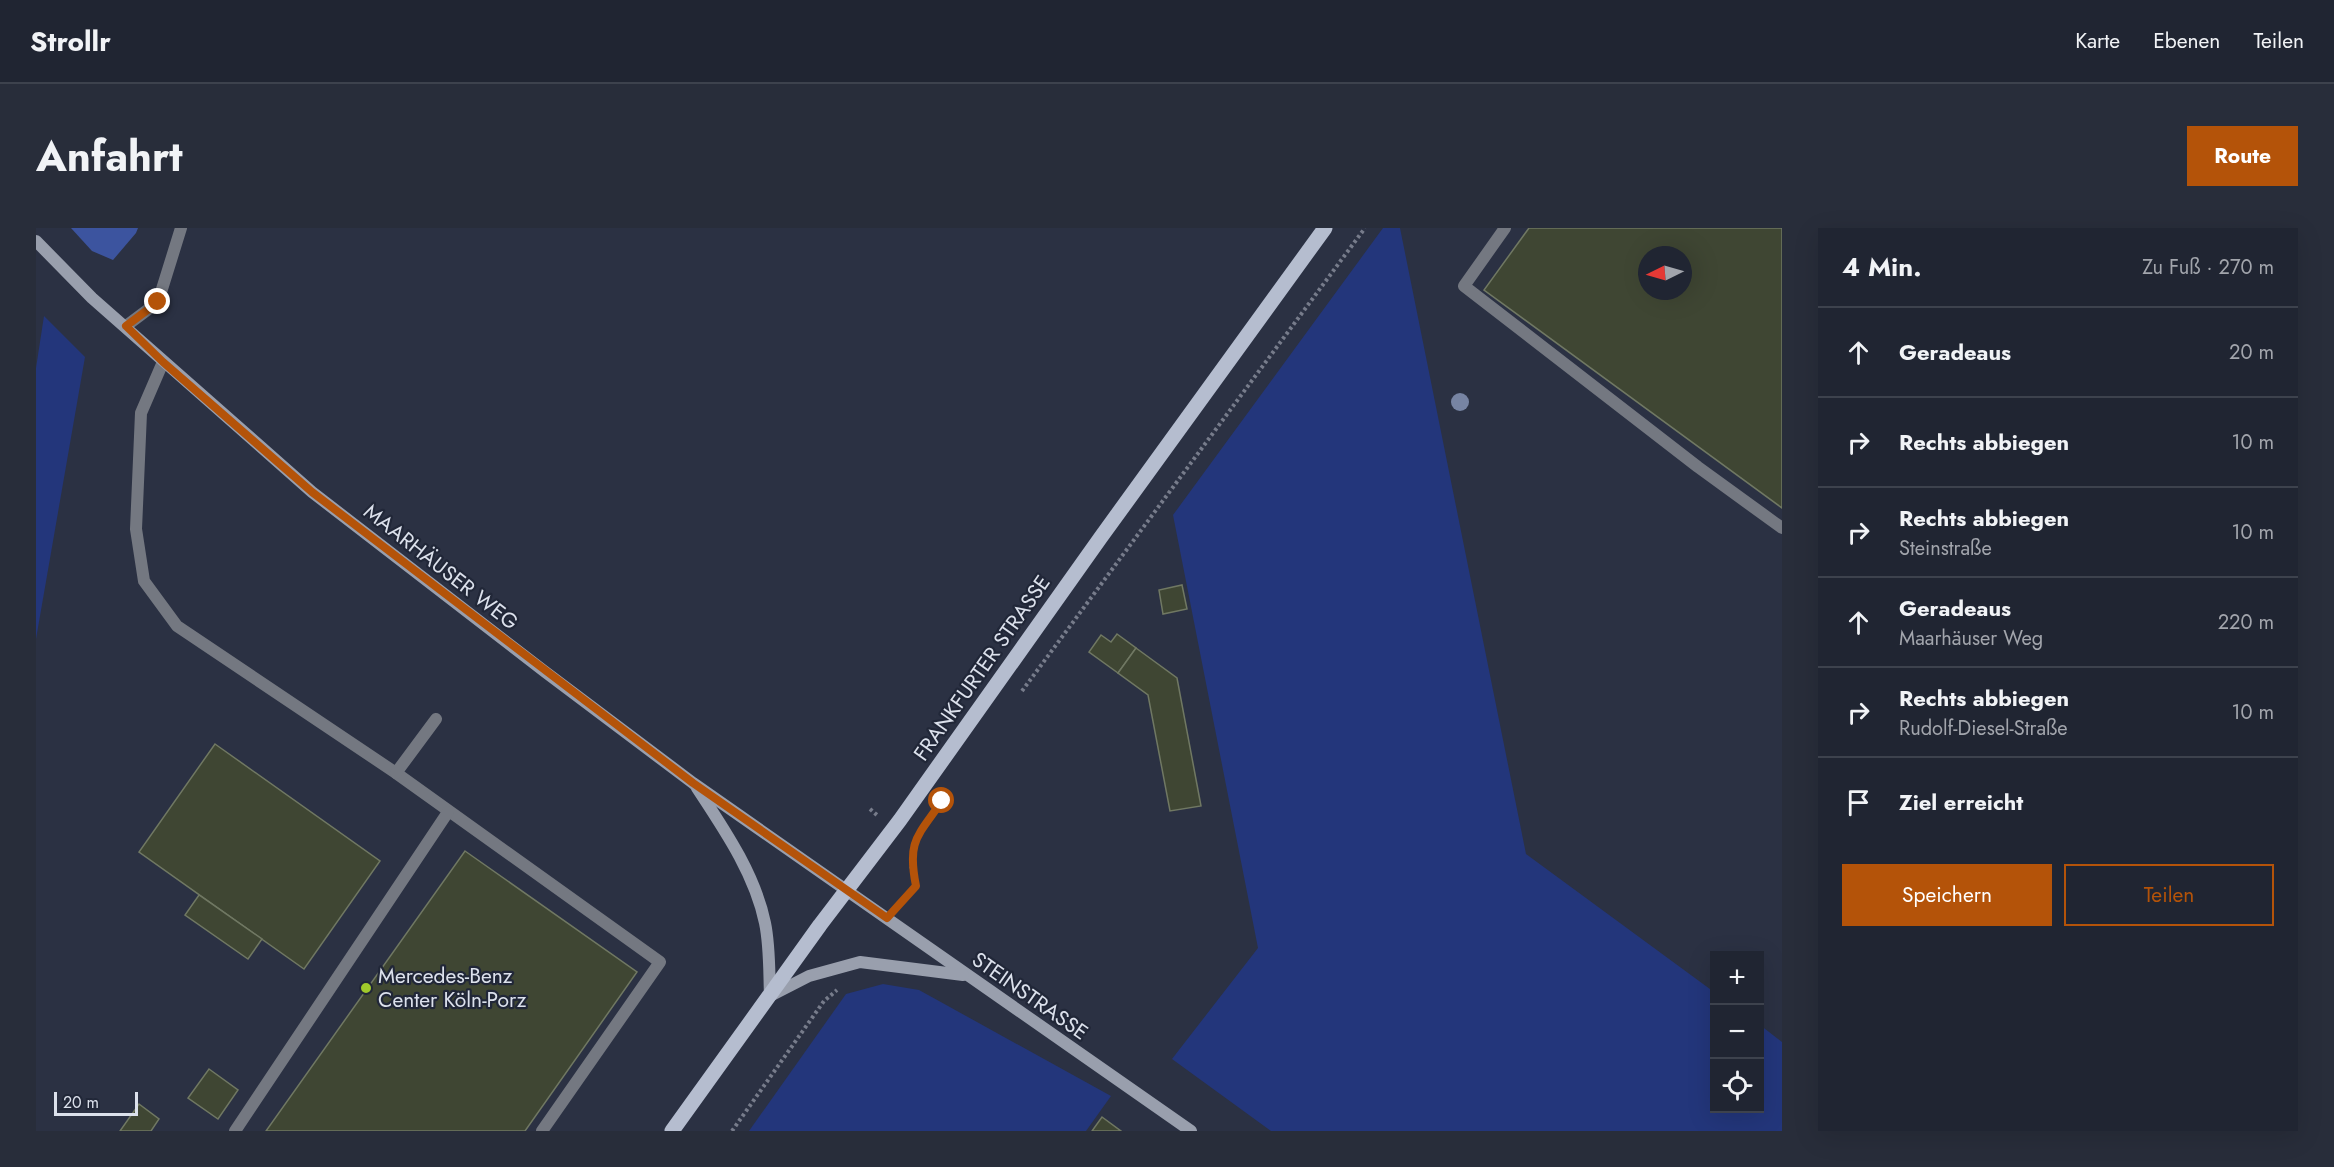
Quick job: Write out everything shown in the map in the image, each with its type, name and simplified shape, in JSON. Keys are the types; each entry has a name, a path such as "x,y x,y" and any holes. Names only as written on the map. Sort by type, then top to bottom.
{"main road":[{"name":"FRANKFURTER STRASSE","path":"672,1131 849,890 1325,228"},
{"name":"MAARHÄUSER WEG","path":"36,242 92,298 312,492 693,783 849,890"},
{"path":"693,783 731,840 754,891 765,922 770,996 809,976 860,962 968,975"},
{"name":"STEINSTRASSE","path":"849,890 1191,1131"}],"street":[{"path":"126,326 158,302 181,228"},
{"path":"1505,228 1464,286 1698,467 1782,528"},
{"path":"163,362 141,413 136,518 144,581 177,626 396,773 660,962 542,1131"},
{"path":"396,773 436,719"},
{"path":"235,1131 448,812"}],"path":[{"path":"1020,693 1365,228"},
{"path":"887,918 916,886 912,854 913,843 918,834"},
{"path":"732,1131 824,1001 841,987"}],"shaded area":[{"path":"71,228 138,228 113,260 92,251"},
{"path":"1383,228 1400,228 1526,854 1710,989 1710,1113 1764,1113 1764,1028 1782,1042 1782,1131 1271,1131 1172,1059 1258,948 1173,515"},
{"path":"44,316 85,357 36,639 36,368"},
{"path":"883,984 919,990 1111,1096 1086,1131 749,1131 846,994"}],"building":[{"path":"1529,228 1782,228 1782,508 1484,290"},
{"path":"1182,585 1187,609 1163,614 1159,590"},
{"path":"1117,634 1136,648 1118,673 1089,652 1101,635 1111,642"},
{"path":"1136,648 1177,678 1201,806 1170,811 1148,695 1118,673"},
{"path":"215,744 380,861 304,969 139,852"},
{"path":"465,851 637,972 525,1131 266,1131"},
{"path":"199,895 262,939 248,959 185,915"},
{"path":"209,1069 238,1090 218,1119 188,1098"},
{"path":"139,1104 159,1119 151,1131 120,1131"},
{"path":"1102,1117 1121,1131 1092,1131"}],"place":[{"name":"Mercedes-Benz Center Köln-Porz","path":"366,988"}],"route":[{"path":"158,302 126,326 163,362 312,492 693,783 887,918 916,886 911,865 913,843 942,801"}]}
